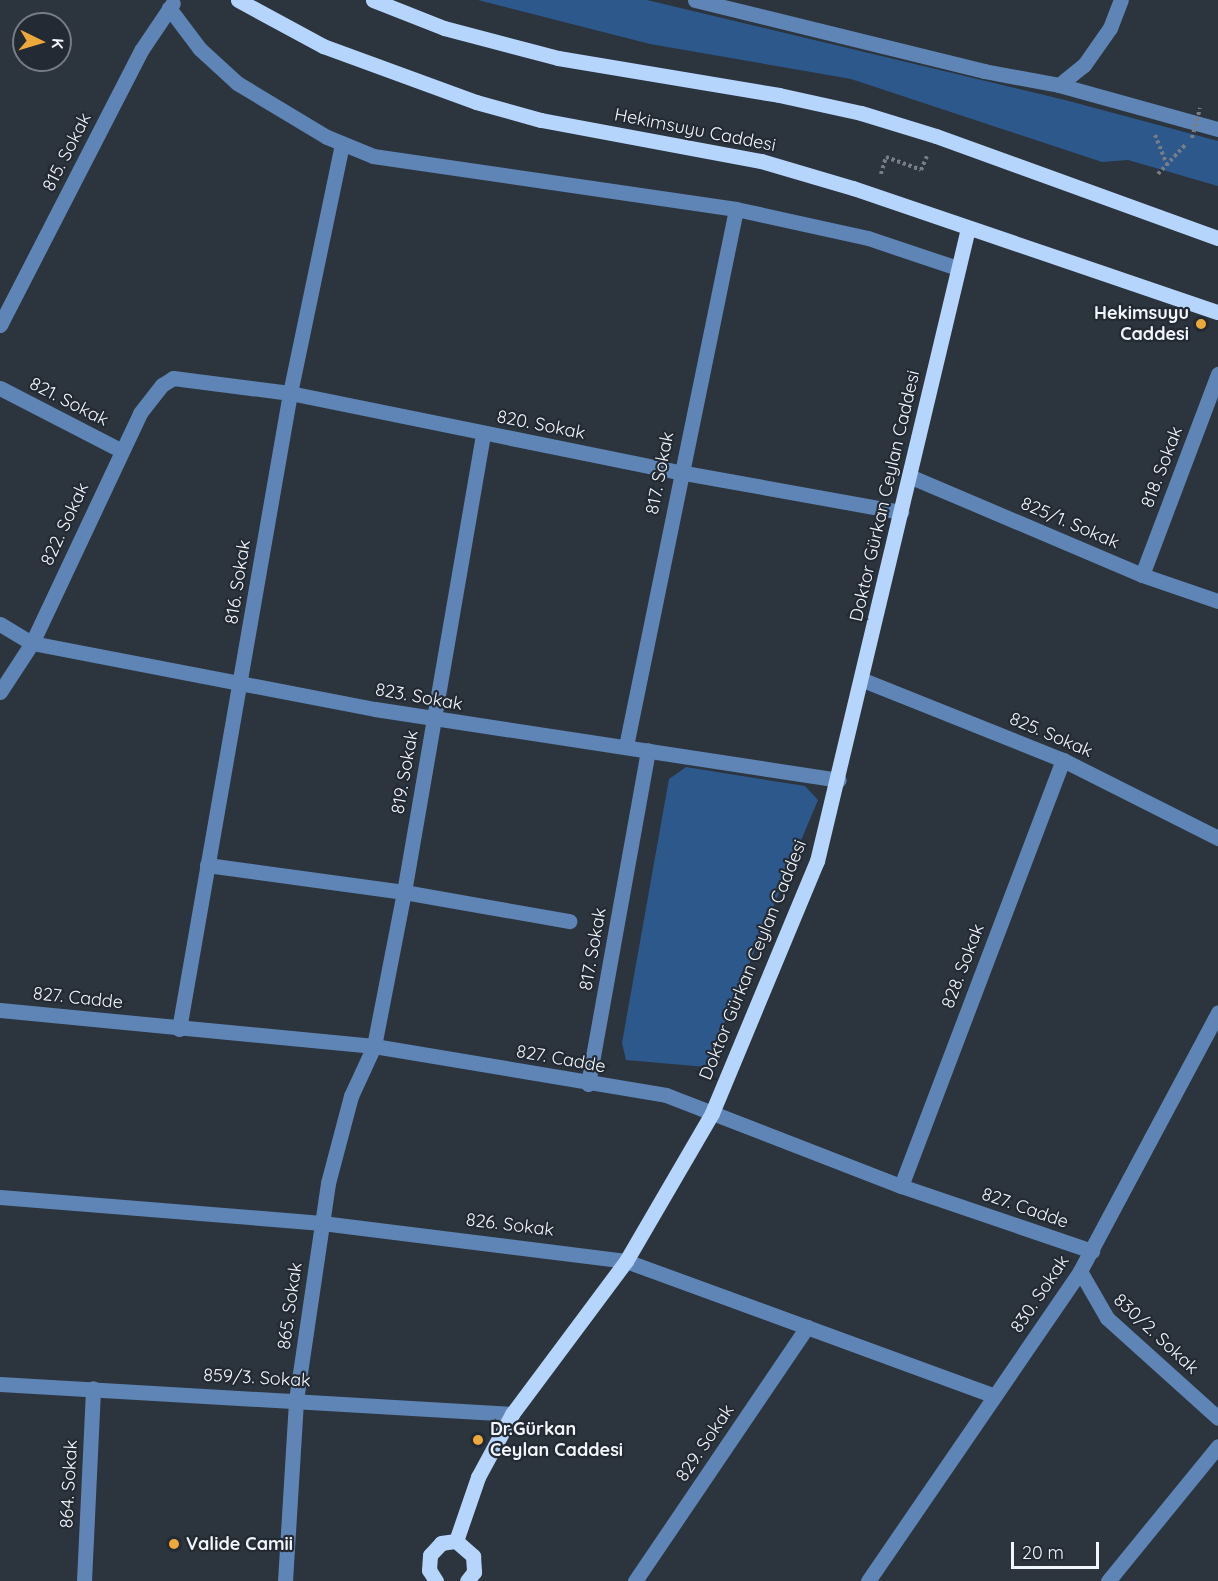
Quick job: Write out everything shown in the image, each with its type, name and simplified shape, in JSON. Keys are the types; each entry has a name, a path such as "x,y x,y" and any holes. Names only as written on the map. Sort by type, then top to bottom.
{"main road":[{"name":"Hekimsuyu Caddesi","path":"238,0 323,46 476,102 563,124 761,161 874,195 1218,312"},
{"path":"373,0 444,28 558,58 779,95 861,113 935,135 1218,238"},
{"name":"Doktor Gürkan Ceylan Caddesi","path":"456,1541 478,1477 512,1414 626,1261 712,1113 817,861 863,680 968,228"},
{"path":"430,1580 430,1555 441,1543 456,1541 474,1556 474,1572 467,1581"}],"street":[{"path":"695,0 984,71 1059,86 1218,129"},
{"path":"1059,86 1084,65 1110,28 1121,0"},
{"path":"172,4 200,49 237,83 342,144 373,156 736,209 868,238 957,268"},
{"name":"815. Sokak","path":"0,325 142,49 172,4"},
{"name":"816. Sokak","path":"179,1029 242,681 290,393 342,144"},
{"name":"817. Sokak","path":"626,746 679,472 736,209"},
{"name":"818. Sokak","path":"1142,575 1218,374"},
{"name":"820. Sokak","path":"173,378 290,393 679,472 901,512"},
{"name":"822. Sokak","path":"0,692 32,643 120,450 140,413 162,385 173,378"},
{"name":"821. Sokak","path":"0,388 120,450"},
{"name":"819. Sokak","path":"374,1046 404,892 483,433"},
{"name":"825/1. Sokak","path":"909,476 1142,575 1218,601"},
{"name":"823. Sokak","path":"0,624 32,643 242,681 434,720 626,746 839,780"},
{"name":"825. Sokak","path":"863,680 1063,760 1218,838"},
{"name":"817. Sokak","path":"588,1084 648,750"},
{"name":"828. Sokak","path":"901,1186 1063,760"},
{"path":"207,865 404,892 569,921"},
{"name":"827. Cadde","path":"0,1010 374,1046 588,1084 666,1095 901,1186 1092,1251"},
{"name":"830. Sokak","path":"868,1581 993,1395 1080,1271 1218,1012"},
{"name":"865. Sokak","path":"285,1581 296,1400 328,1183 351,1096 374,1046"},
{"name":"826. Sokak","path":"0,1197 322,1223 626,1261 993,1395"},
{"name":"830/2. Sokak","path":"1080,1271 1107,1318 1218,1418"},
{"name":"829. Sokak","path":"635,1581 807,1327"},
{"name":"859/3. Sokak","path":"0,1384 512,1414"},
{"name":"864. Sokak","path":"84,1581 93,1388"},
{"path":"1108,1581 1218,1446"}],"path":[{"path":"1158,174 1192,138 1200,108"},
{"path":"1153,128 1167,165"},
{"path":"874,195 886,157 921,170 935,135"}],"shaded area":[{"path":"478,0 647,0 1065,100 1218,141 1218,186 1128,160 1102,162 851,79 650,44"},
{"path":"686,767 805,786 818,800 706,1067 626,1060 622,1043 669,779"}],"place":[{"name":"Hekimsuyu Caddesi","path":"1201,324"},
{"name":"Dr.Gürkan Ceylan Caddesi","path":"478,1440"},
{"name":"Valide Camii","path":"174,1544"}]}
